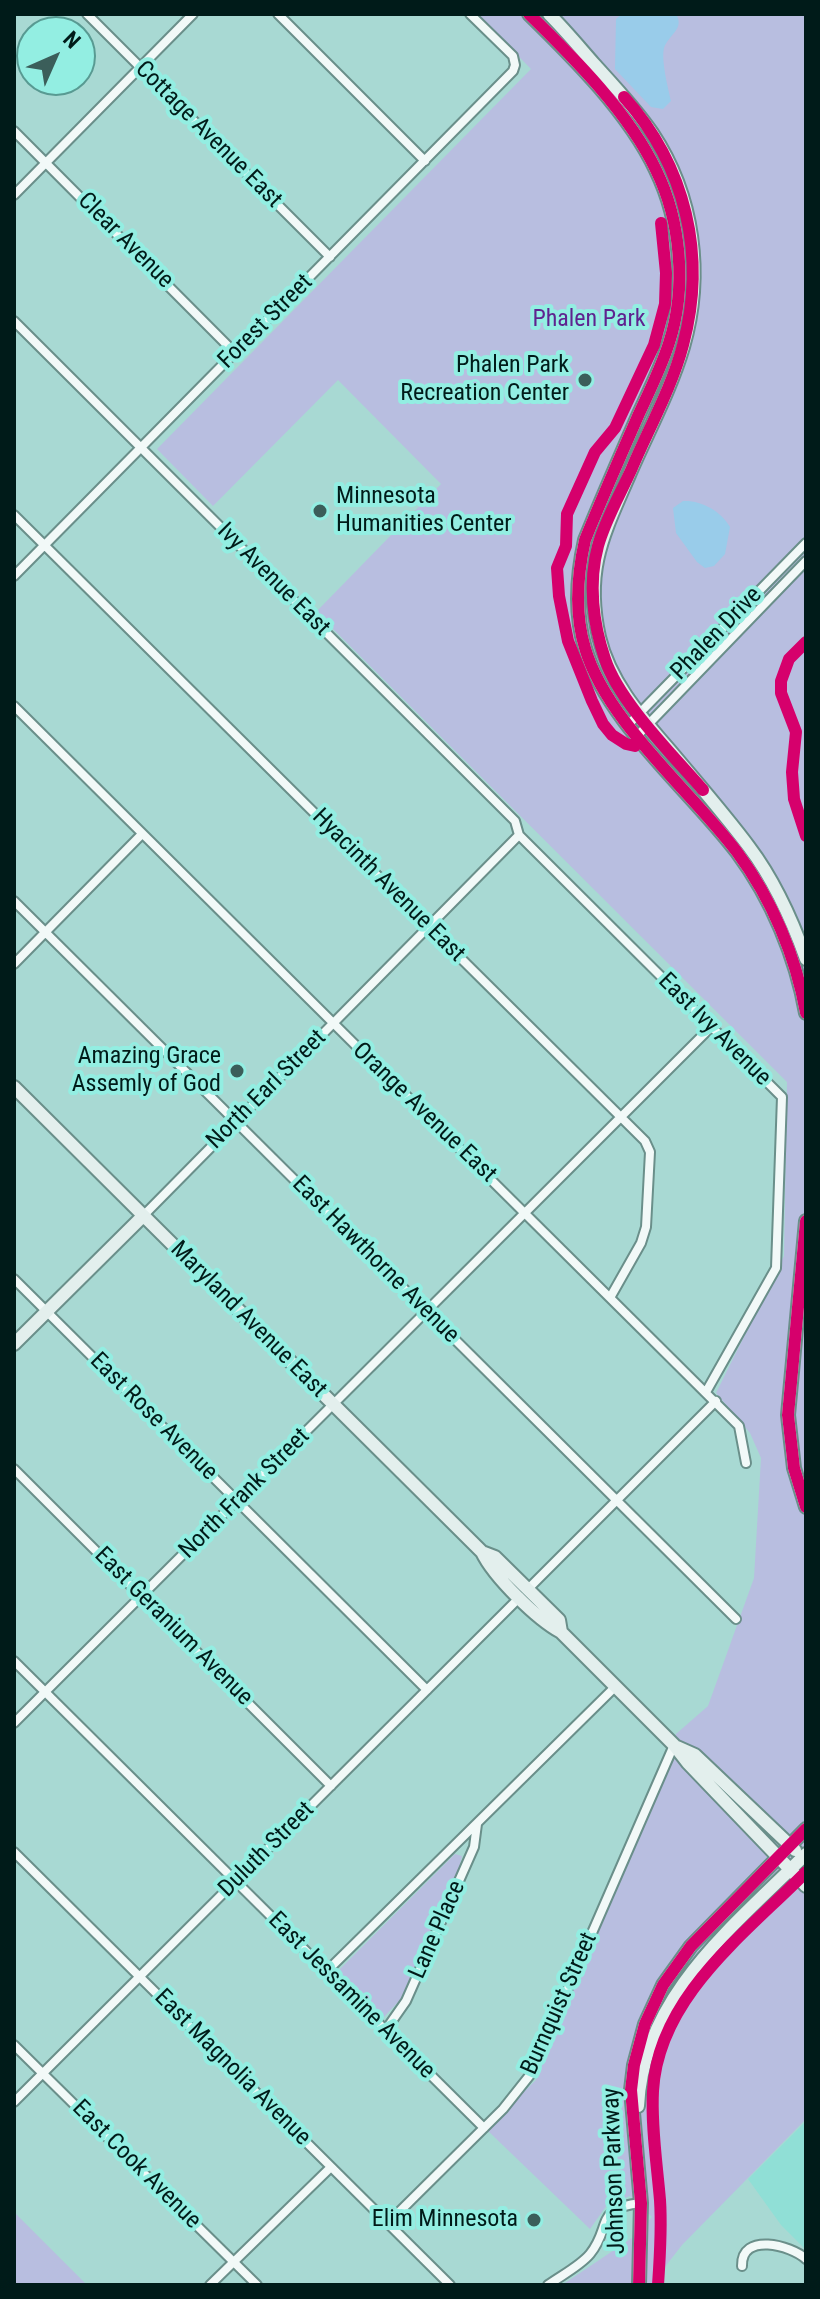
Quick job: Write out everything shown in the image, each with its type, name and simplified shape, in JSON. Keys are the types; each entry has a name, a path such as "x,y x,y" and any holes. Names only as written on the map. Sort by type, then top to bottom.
{"street":[{"name":"Cottage Avenue East","path":"87,14 330,257"},
{"path":"14,195 193,14"},
{"path":"278,14 425,161"},
{"name":"Forest Street","path":"14,576 513,71 513,56 470,14"},
{"path":"529,14 620,113 639,140 657,170 679,254 679,279 670,341 585,540 579,567 578,607 585,649 595,672 629,724 738,853 766,899 791,954 806,1013"},
{"path":"549,14 652,132 671,165 690,228 694,279 691,312 682,348 598,545 592,590 594,613 606,662 639,714 751,850 794,925 806,959"},
{"name":"Clear Avenue","path":"14,131 235,353"},
{"name":"Ivy Avenue East","path":"14,321 515,821 519,835 527,843"},
{"name":"Hyacinth Avenue East","path":"14,515 645,1141 650,1152 646,1227 641,1243 611,1296"},
{"name":"Phalen Drive","path":"629,724 806,543"},
{"name":"Phalen Drive","path":"638,735 806,561"},
{"name":"Orange Avenue East","path":"14,706 716,1401 739,1426 746,1463"},
{"path":"14,964 142,834"},
{"name":"North Earl Street","path":"14,1344 519,835"},
{"name":"East Ivy Avenue","path":"527,843 782,1097 776,1268 706,1392"},
{"name":"East Hawthorne Avenue","path":"14,901 736,1619"},
{"name":"North Frank Street","path":"14,1723 711,1027"},
{"name":"Maryland Avenue East","path":"14,1087 482,1552 488,1564 524,1593 552,1627 561,1632 674,1745 806,1886"},
{"path":"806,1221 788,1415 794,1468 806,1507"},
{"name":"East Rose Avenue","path":"14,1279 427,1690"},
{"name":"Duluth Street","path":"14,2102 716,1401"},
{"name":"East Geranium Avenue","path":"14,1469 331,1786"},
{"name":"East Jessamine Avenue","path":"14,1661 484,2128"},
{"name":"Lane Place","path":"326,1972 616,1686"},
{"name":"Maryland Avenue East","path":"674,1745 695,1755 805,1857"},
{"name":"Burnquist Street","path":"388,2223 518,2093 530,2075 674,1745"},
{"name":"Lane Place","path":"385,2031 406,2001 419,1974 474,1847 477,1823"},
{"name":"Johnson Parkway","path":"639,2285 641,2203 632,2117 634,2065 653,2004 691,1946 806,1829"},
{"name":"East Magnolia Avenue","path":"14,1852 450,2285"},
{"name":"Johnson Parkway","path":"637,2146 642,2071 657,2027 672,1997 701,1960 805,1857"},
{"name":"East Cook Avenue","path":"14,2045 257,2285"},
{"path":"210,2285 331,2167"},
{"path":"548,2285 591,2253 612,2211 641,2203"},
{"path":"742,2266 741,2261 748,2249 768,2244 790,2248 806,2259"}],"shaded area":[{"path":"622,14 676,14 679,24 663,53 671,101 663,109 651,107 615,69 616,19"},
{"path":"683,501 697,502 710,508 730,527 725,554 714,566 705,568 697,562 676,533 673,508"},
{"path":"806,2121 806,2250 781,2225 748,2179"}],"green space":[{"name":"Phalen Park","path":"477,14 806,14 806,2119 682,2245 651,2285 562,2285 632,2238 652,2217 630,2196 607,2205 590,2229 486,2129 536,2080 676,1734 708,1706 754,1578 761,1458 750,1433 716,1393 784,1256 787,1082 316,612 441,484 338,380 213,506 157,449 531,69"},
{"path":"455,1854 462,1856 458,1873 400,2000 383,2018 337,1972"},
{"path":"14,2212 87,2285 14,2285"}],"cycle path":[{"path":"529,14 599,87 645,149 671,211 679,255 678,300 669,343 585,540 578,594 579,621 585,648 596,675 630,729 750,870 781,929 806,1013"},
{"path":"624,97 663,152 676,182 686,214 693,278 690,312 673,376 598,546 593,574 595,618 605,659 622,693 648,728 703,790"},
{"path":"635,746 612,735 592,701 568,641 557,568 566,546 567,514 595,452 615,428 654,345 665,304 666,273 661,223"},
{"path":"806,642 789,659 781,681 781,693 796,732 792,772 794,799 806,836"},
{"path":"806,1221 788,1415 794,1468 806,1507"},
{"path":"639,2285 641,2203 631,2090 645,2024 663,1985 691,1946 806,1829"},
{"path":"658,2285 661,2211 653,2091 659,2057 671,2026 688,1996 709,1969 806,1872"}],"place":[{"name":"Phalen Park Recreation Center","path":"585,380"},
{"name":"Minnesota Humanities Center","path":"320,511"},
{"name":"Amazing Grace Assemly of God","path":"237,1071"},
{"name":"Elim Minnesota","path":"534,2220"}]}
